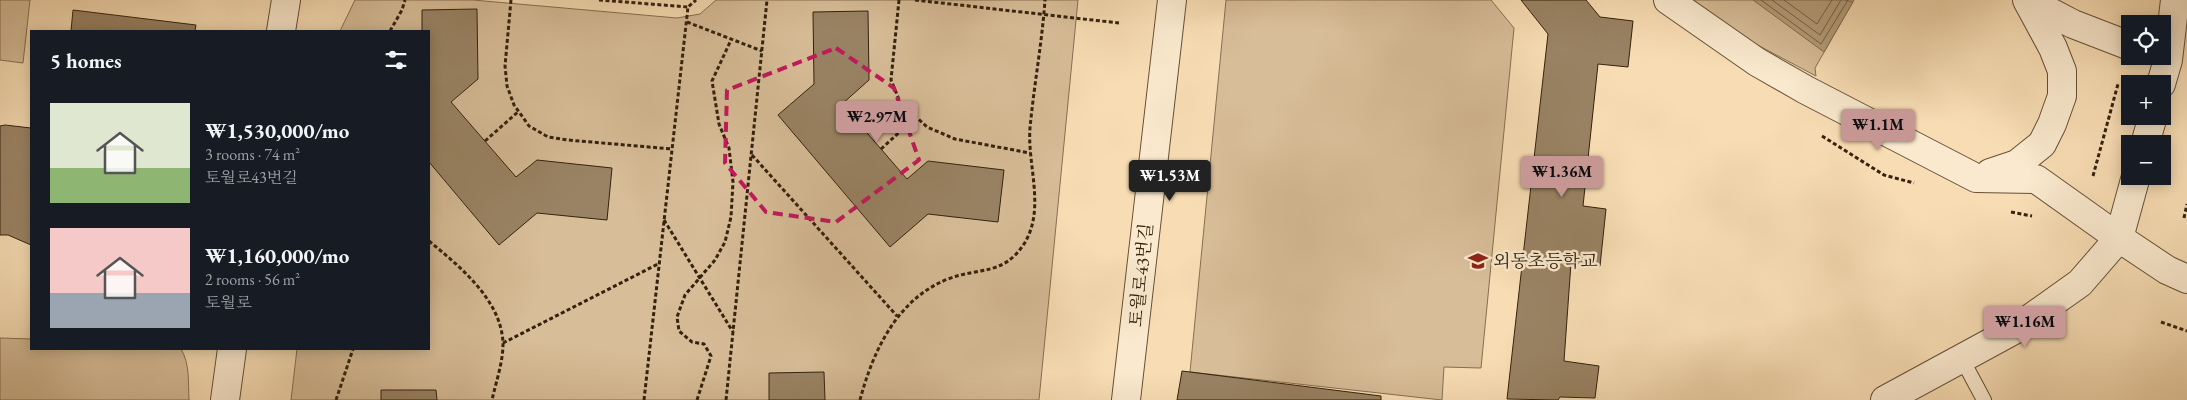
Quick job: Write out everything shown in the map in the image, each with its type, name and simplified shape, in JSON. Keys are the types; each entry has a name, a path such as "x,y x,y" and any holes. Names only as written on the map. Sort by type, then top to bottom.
{"street":[{"path":"281,30 286,0"},
{"name":"토월로43번길","path":"1126,400 1172,0"},
{"path":"1668,0 1757,62 1806,90 1976,178 2036,179 2167,270 2187,279"},
{"path":"1976,178 2017,164 2042,144 2052,124 2062,96 2062,71 2053,48 2027,0"},
{"path":"2027,0 2072,24 2121,43"},
{"path":"2169,66 2175,0"},
{"path":"1885,400 1962,360 2014,330 2080,283 2119,238 2134,185"},
{"path":"225,400 232,350"}],"lane":[{"path":"1962,360 1984,400"}],"path":[{"path":"391,30 402,10 405,0"},
{"path":"511,0 506,66 507,86 514,105 529,126 548,137 672,149"},
{"path":"599,0 688,7"},
{"path":"644,400 688,7 696,0"},
{"path":"726,400 767,0"},
{"path":"899,0 891,80 900,102 927,127 955,139 1030,153"},
{"path":"915,0 1119,23"},
{"path":"860,400 884,338 897,316 912,301 948,279 991,270 1012,259 1025,242 1032,223 1035,201 1034,176 1030,153 1030,130 1045,0"},
{"path":"687,22 762,51"},
{"path":"697,400 711,356 704,344 692,342 679,331 677,317 685,295 714,260 725,242 730,216 732,174 728,148 719,124 712,81 732,40"},
{"path":"2094,176 2118,84"},
{"path":"484,141 519,111"},
{"path":"882,149 916,117"},
{"path":"752,154 897,316"},
{"path":"2184,218 2187,204"},
{"path":"664,220 733,333"},
{"path":"430,242 454,262 483,293 497,317 503,343 500,368 492,400"},
{"path":"503,343 659,264"},
{"path":"2161,322 2187,331"},
{"path":"336,400 353,350"}],"highlighted area":[{"path":"836,48 894,88 919,160 836,222 766,212 725,163 727,90"}],"shaded area":[{"path":"0,0 30,0 23,63 0,60"},
{"path":"355,0 473,0 677,18 700,14 716,0 1078,0 1039,400 291,400 297,350 430,350 430,30 340,30"},
{"path":"1226,0 1491,0 1514,28 1481,368 1444,367 1442,400 1190,372"},
{"path":"1688,0 1854,0 1815,68 1816,76 1733,32"},
{"path":"0,338 30,339 30,350 182,350 187,367 189,400 0,400"}],"water":[{"path":"1753,0 1844,0 1853,2 1824,52"}],"building":[{"path":"1521,0 1586,0 1600,17 1633,21 1628,67 1598,64 1583,206 1606,209 1600,266 1571,263 1564,361 1599,366 1595,398 1560,397 1558,400 1507,399 1548,34"},
{"path":"477,9 478,79 451,102 516,177 537,160 612,168 607,220 537,213 499,245 430,163 430,30 422,30 422,10"},
{"path":"73,10 196,25 195,30 71,30"},
{"path":"868,11 869,80 842,104 907,179 928,161 1004,170 998,222 928,214 890,247 778,115 814,84 813,12"},
{"path":"0,126 30,128 30,245 8,235 0,235"},
{"path":"1182,371 1381,396 1381,400 1177,400"},
{"path":"824,372 825,400 769,400 769,373"},
{"path":"381,390 436,390 437,400 381,400"}],"place":[{"name":"외동초등학교","path":"1478,261"}]}
